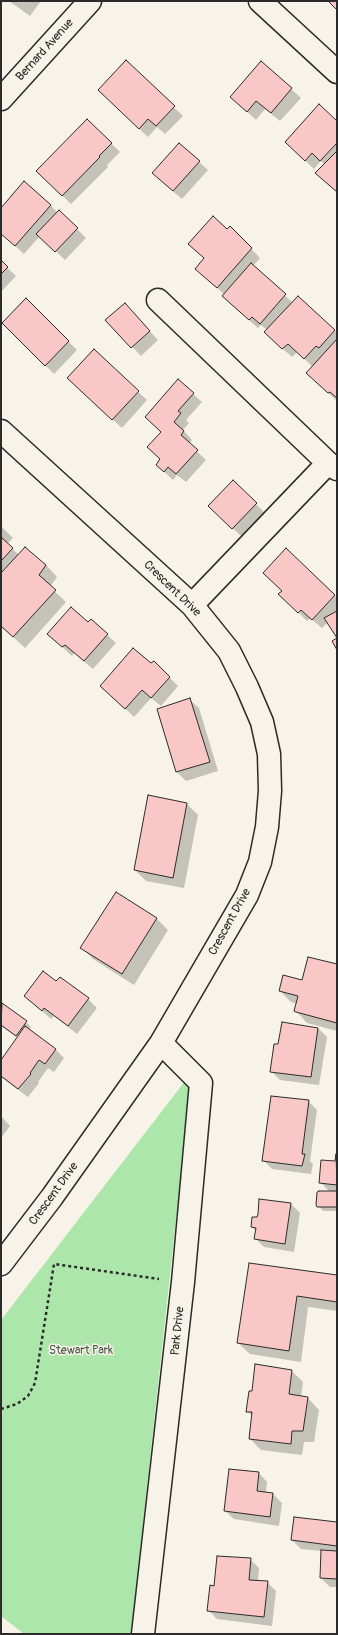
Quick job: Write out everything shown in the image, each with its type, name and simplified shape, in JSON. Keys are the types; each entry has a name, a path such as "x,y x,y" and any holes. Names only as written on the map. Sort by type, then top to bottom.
{"street":[{"name":"Bernard Avenue","path":"1,99 90,1"},
{"path":"260,1 337,72"},
{"path":"158,300 332,466 192,605"},
{"name":"Crescent Drive","path":"1,431 192,605 229,651 247,686 262,722 269,754 269,798 267,827 260,862 247,895 161,1042 52,1197 1,1264"},
{"name":"Park Drive","path":"143,1634 183,1282 200,1083 161,1042"}],"path":[{"path":"1,1409 17,1404 28,1396 35,1383 54,1264 183,1282"}],"green space":[{"name":"Stewart Park","path":"192,1072 131,1634 24,1634 1,1616 1,1320"}],"building":[{"path":"328,1 337,1 337,10"},
{"path":"126,60 175,106 156,126 148,119 139,129 98,90"},
{"path":"261,61 292,88 271,113 256,101 247,112 230,97"},
{"path":"319,104 337,121 337,143 320,161 312,153 305,161 285,142"},
{"path":"87,119 112,143 62,196 36,171"},
{"path":"179,143 200,161 173,191 152,173"},
{"path":"337,151 337,192 315,173"},
{"path":"24,181 51,205 15,246 1,234 1,208"},
{"path":"59,210 78,228 55,252 36,234"},
{"path":"213,216 227,229 230,226 252,248 217,288 195,269 204,258 188,244"},
{"path":"1,260 8,267 1,274"},
{"path":"251,263 286,294 260,324 252,317 249,320 222,296"},
{"path":"298,296 335,330 319,348 316,346 304,359 288,344 282,349 264,332"},
{"path":"26,298 69,341 45,366 2,323"},
{"path":"125,303 150,331 131,348 105,320"},
{"path":"337,339 337,398 330,392 328,393 306,373"},
{"path":"94,349 139,391 112,420 67,378"},
{"path":"178,379 194,393 178,411 181,413 174,422 184,431 181,435 198,450 176,474 168,467 164,472 156,465 160,459 147,447 161,432 145,417"},
{"path":"233,480 257,503 232,529 208,506"},
{"path":"1,537 13,548 1,561"},
{"path":"25,547 46,565 39,575 56,590 13,637 1,626 1,573"},
{"path":"286,548 335,595 312,620 301,610 298,613 278,594 282,591 263,573"},
{"path":"71,607 88,622 91,619 108,634 84,661 65,645 62,647 47,634"},
{"path":"337,611 337,638 324,618"},
{"path":"337,638 337,650 332,641"},
{"path":"133,648 151,663 154,661 170,677 151,698 142,690 125,709 100,686"},
{"path":"190,698 210,762 176,772 157,709"},
{"path":"148,795 187,803 173,878 134,870"},
{"path":"116,892 157,918 122,974 80,948"},
{"path":"308,957 337,964 337,1023 294,1011 298,996 279,991 283,975 302,980"},
{"path":"43,971 56,981 60,977 89,998 68,1026 44,1008 42,1011 24,996"},
{"path":"2,1003 27,1021 16,1036 1,1025"},
{"path":"282,1022 318,1028 311,1077 270,1072 274,1044 278,1044"},
{"path":"25,1026 56,1049 45,1064 39,1060 30,1073 31,1074 18,1089 1,1076 1,1060"},
{"path":"271,1096 309,1100 302,1154 305,1154 302,1166 262,1161"},
{"path":"336,1154 337,1185 319,1183 321,1160 335,1161"},
{"path":"337,1191 337,1207 317,1207 317,1192"},
{"path":"259,1199 291,1203 285,1244 254,1239 256,1228 251,1227 252,1217 257,1217"},
{"path":"249,1263 337,1275 337,1302 297,1296 289,1351 237,1343"},
{"path":"255,1364 292,1370 289,1394 308,1397 303,1431 292,1431 291,1444 249,1439 252,1412 246,1412 249,1391 252,1391"},
{"path":"229,1469 259,1472 257,1491 273,1493 270,1517 224,1511"},
{"path":"294,1517 337,1522 337,1546 291,1540"},
{"path":"321,1550 337,1551 337,1579 320,1578"},
{"path":"217,1556 251,1558 249,1580 268,1581 264,1617 207,1611 210,1585 214,1586"}]}
